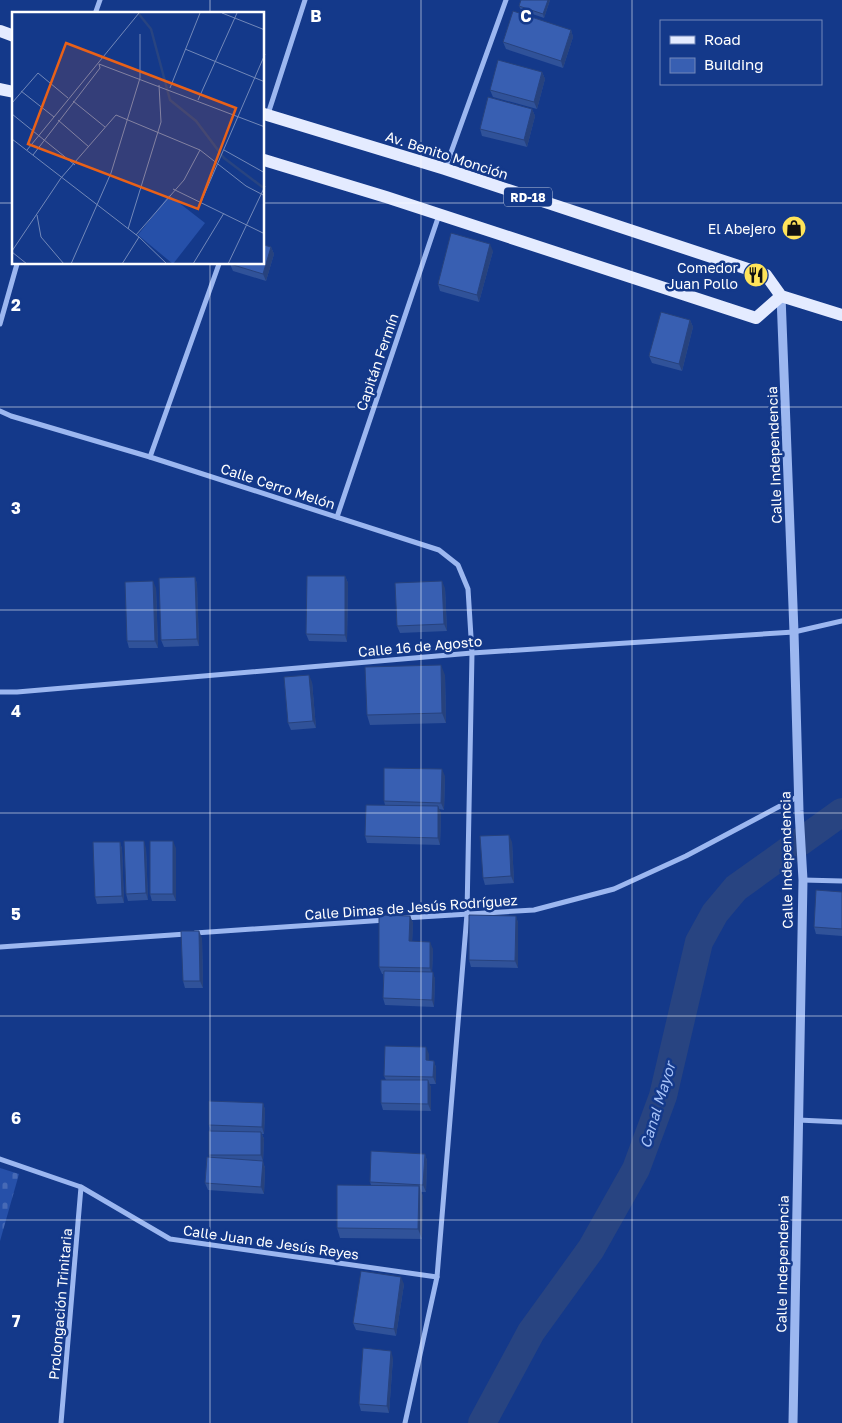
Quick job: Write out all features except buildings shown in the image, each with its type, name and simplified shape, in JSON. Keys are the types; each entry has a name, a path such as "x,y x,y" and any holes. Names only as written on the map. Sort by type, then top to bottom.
{"main road":[{"path":"0,31 12,35"},
{"name":"Av. Benito Monción","path":"266,114 445,170 766,275 781,296"},
{"path":"265,160 386,196 756,318 781,296 842,315"}],"street":[{"path":"96,12 100,0"},
{"path":"266,114 304,0"},
{"path":"445,170 506,0"},
{"name":"Capitán Fermín","path":"337,517 439,215"},
{"path":"0,324 17,265"},
{"path":"150,457 219,265"},
{"name":"Calle Independencia","path":"781,296 794,632 798,810 803,876 793,1423"},
{"name":"Calle Cerro Melón","path":"0,411 439,550 458,564 468,589 472,653 467,914 437,1277 405,1423"},
{"name":"Calle 16 de Agosto","path":"0,692 472,653 794,632 842,621"},
{"name":"Calle Dimas de Jesús Rodríguez","path":"0,947 534,910 614,889 686,856 798,796"},
{"path":"803,876 842,881"},
{"path":"798,1120 842,1122"},
{"name":"Calle Juan de Jesús Reyes","path":"0,1159 81,1188 170,1239 437,1277"},
{"name":"Prolongación Trinitaria","path":"61,1423 81,1188"}],"green space":[{"path":"0,1168 19,1174 0,1241"}],"waterway":[{"name":"Canal Mayor","path":"482,1423 531,1332 591,1249 636,1169 663,1096 699,942 715,913 736,888 842,812"}],"place":[{"name":"El Abejero","path":"794,228"},
{"name":"Comedor Juan Pollo","path":"756,275"}]}
